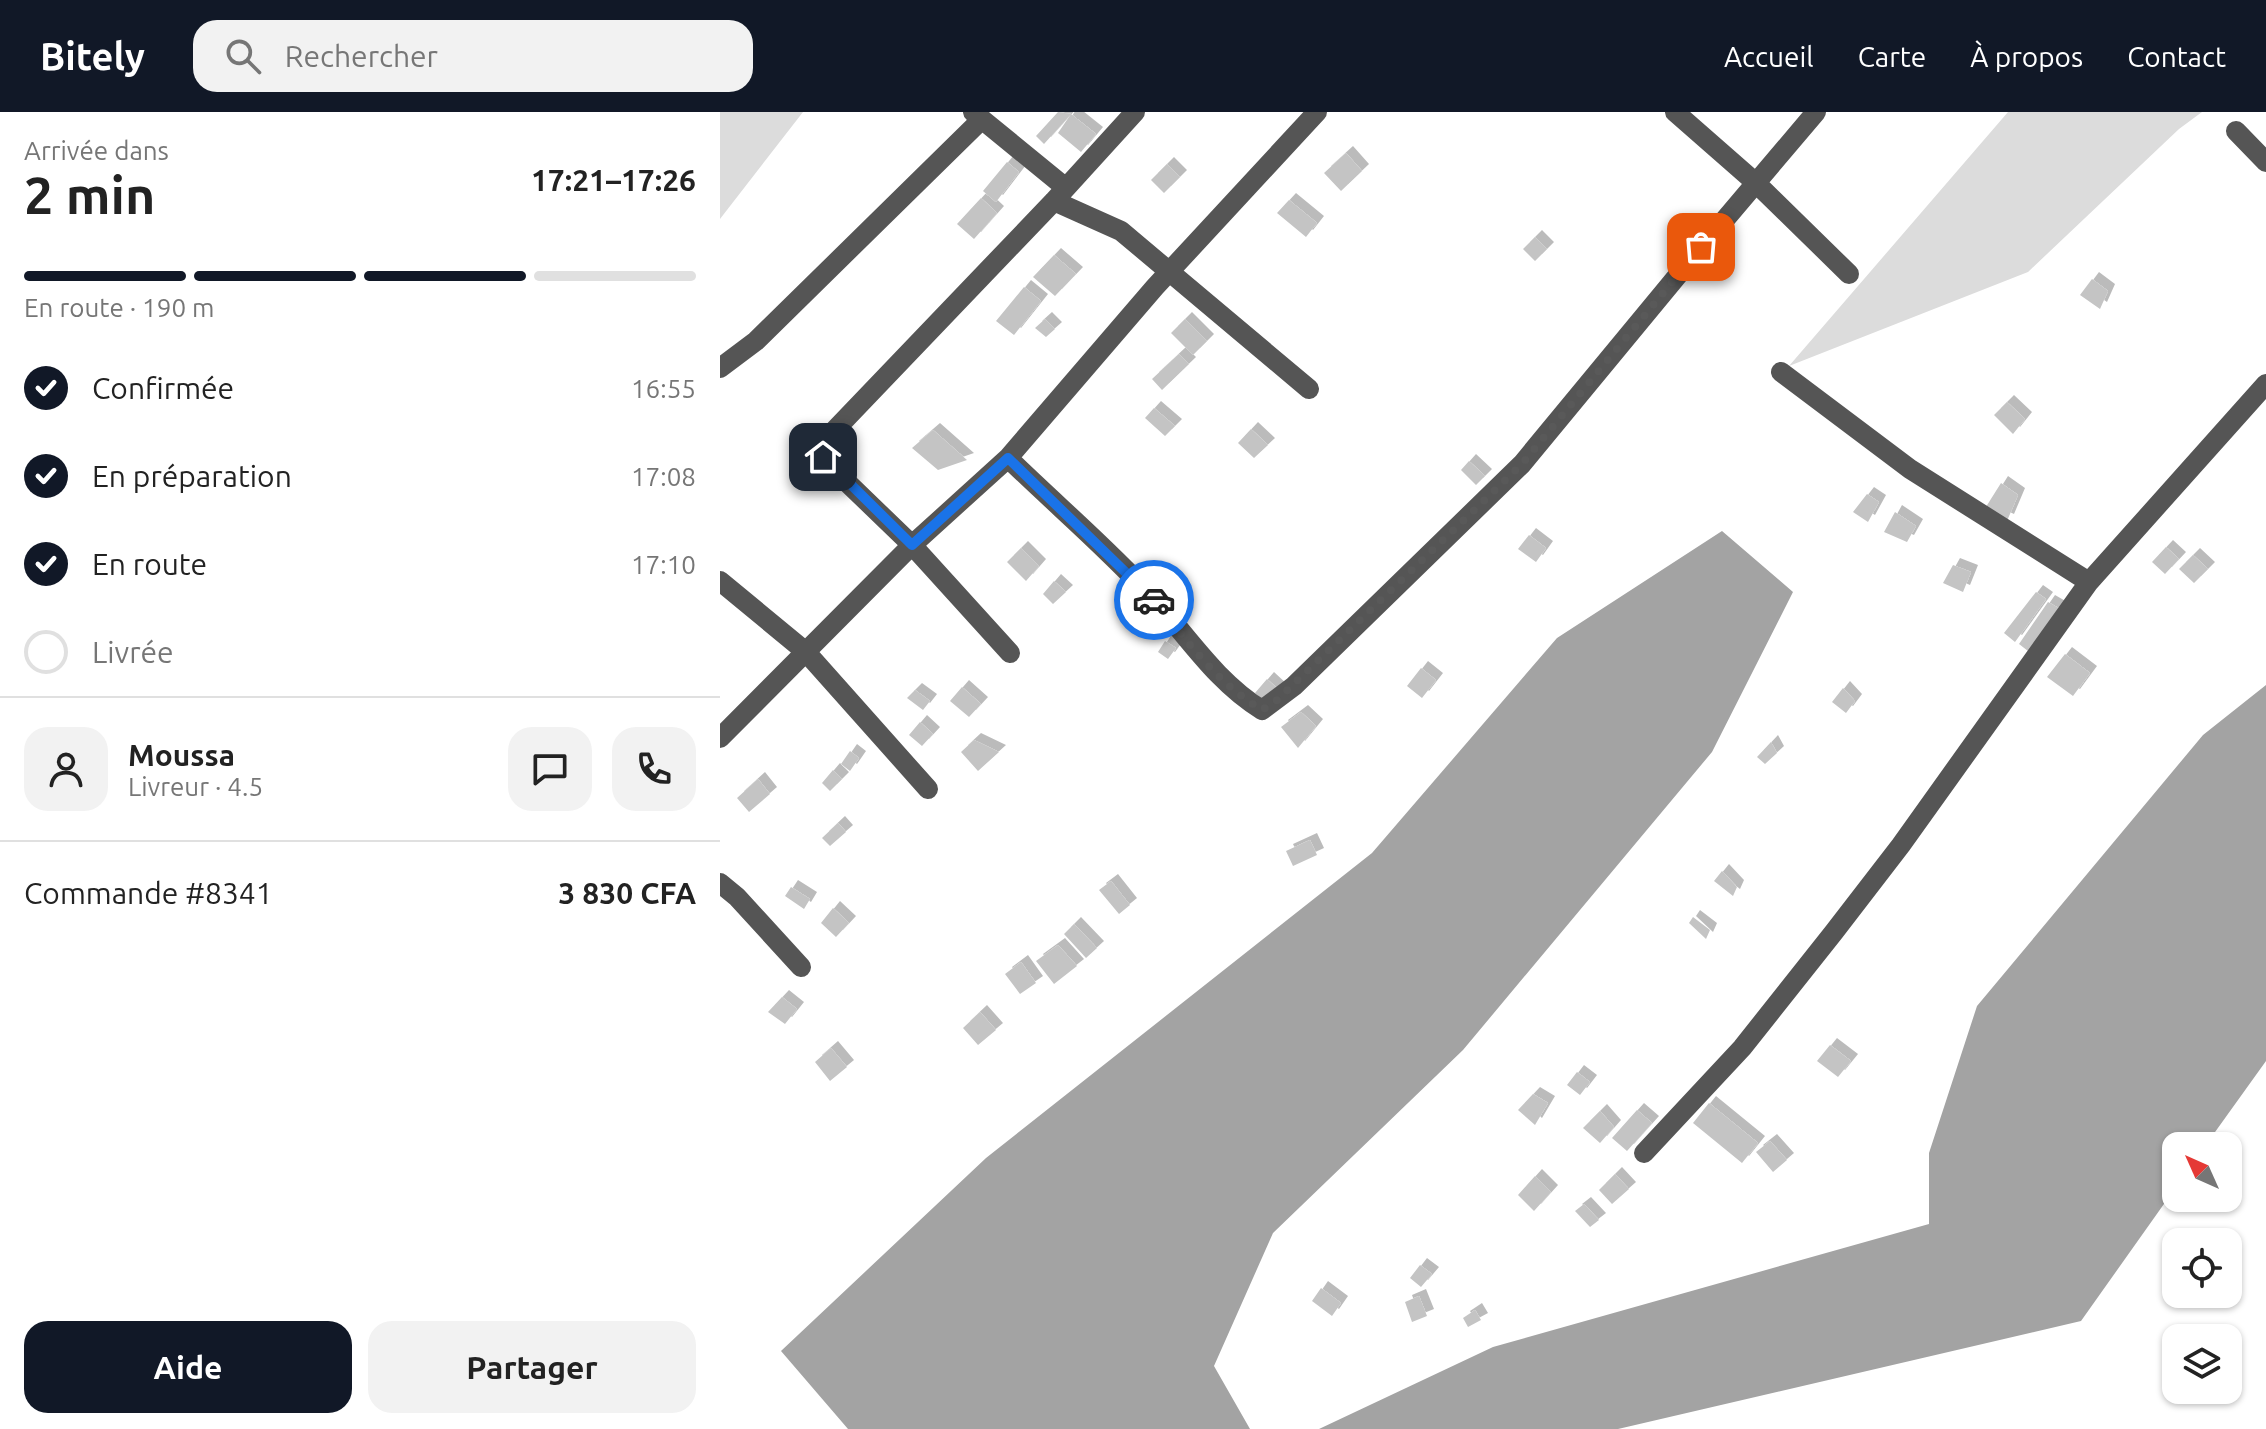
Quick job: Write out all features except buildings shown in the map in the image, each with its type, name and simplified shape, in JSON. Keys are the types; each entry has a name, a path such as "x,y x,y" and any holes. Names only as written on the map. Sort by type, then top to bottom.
{"street":[{"path":"1010,653 912,545 828,464 823,457 826,441 1135,112"},
{"path":"720,738 912,545 1008,458 1169,272 1317,112"},
{"path":"1675,112 1756,183 1849,274"},
{"path":"1008,458 1151,596 1237,695 1262,710 1294,686 1522,464 1816,112"},
{"path":"720,368 756,341 978,116 1060,195 1121,231 1309,389"},
{"path":"2236,131 2266,162"},
{"path":"1781,372 1910,469 2089,582"},
{"path":"1644,1153 1742,1048 1834,932 1901,845 2089,582 2266,384"},
{"path":"720,581 806,652 928,789"},
{"path":"720,883 737,897 801,967"}],"shaded area":[{"path":"720,112 803,112 720,219"},
{"path":"2008,112 2202,112 2179,129 2028,272 1789,366"},
{"path":"1722,531 1793,592 1712,752 1463,1050 1273,1233 1214,1366 1250,1429 848,1429 781,1351 986,1158 1372,853 1557,638"},
{"path":"2266,685 2266,1061 2215,1132 2162,1132 2162,1207 2081,1321 1618,1429 1319,1429 1493,1347 1929,1224 1929,1153 1977,1006 2203,735"}],"way so far":[{"path":"1154,600 1237,695 1262,710 1276,701 1522,464 1701,247"}],"route":[{"path":"823,457 912,545 1008,458 1154,600"}]}
